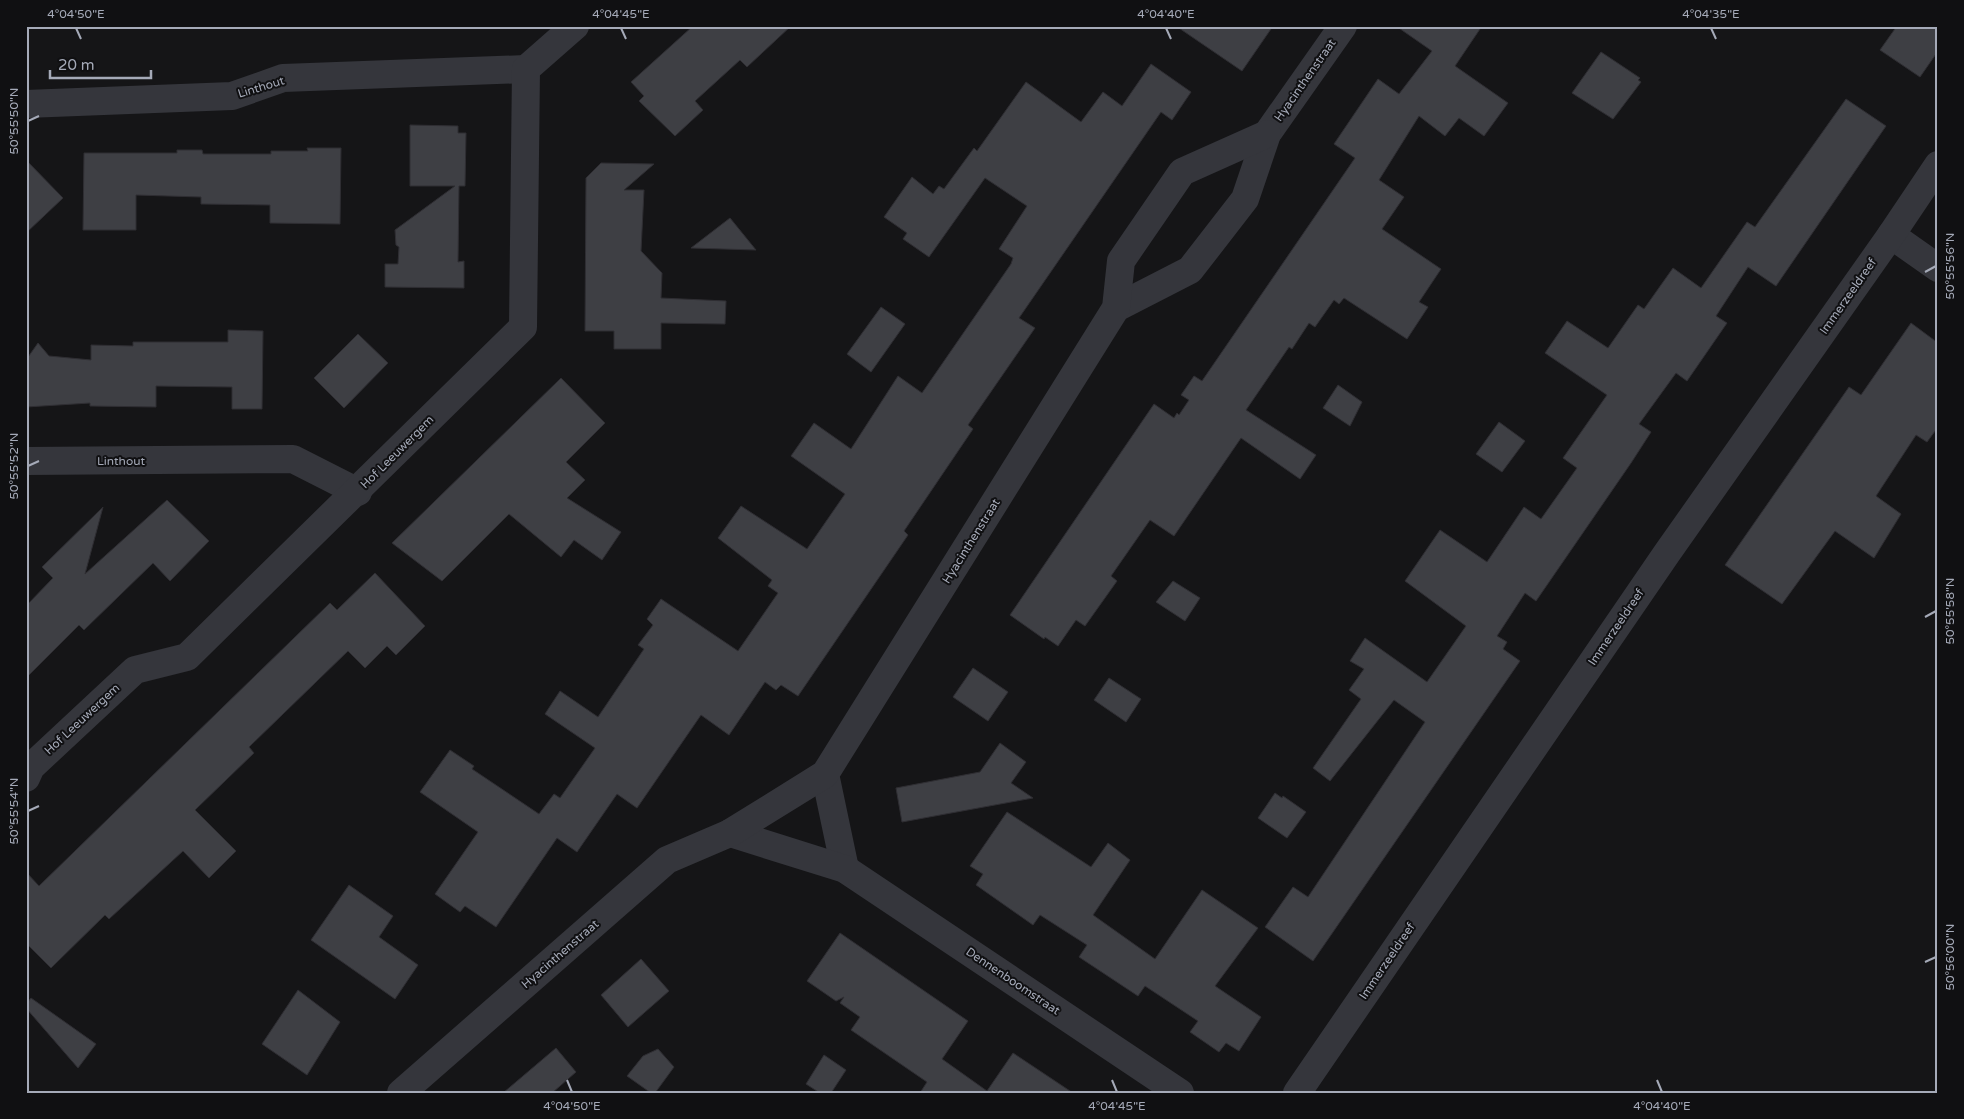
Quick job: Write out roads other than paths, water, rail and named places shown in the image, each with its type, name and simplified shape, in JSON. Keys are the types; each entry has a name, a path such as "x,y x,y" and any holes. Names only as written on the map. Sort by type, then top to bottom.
{"street":[{"path":"526,69 576,26"},
{"name":"Hyacinthenstraat","path":"1116,308 1190,270 1245,199 1268,134 1343,26"},
{"name":"Linthout","path":"26,104 232,96 283,78 526,69"},
{"name":"Hof Leeuwergem","path":"26,778 31,767 135,670 187,657 358,492 523,327 526,69"},
{"name":"Hyacinthenstraat","path":"401,1093 667,860 730,832 826,774 1116,308 1121,261 1182,172 1268,134"},
{"name":"Immerzeeldreef","path":"1297,1093 1666,553 1891,235 1938,165"},
{"path":"1891,235 1938,268"},
{"name":"Linthout","path":"26,462 293,459 358,492"},
{"path":"730,832 845,869 826,774"},
{"name":"Dennenboomstraat","path":"845,869 1180,1093"}]}
